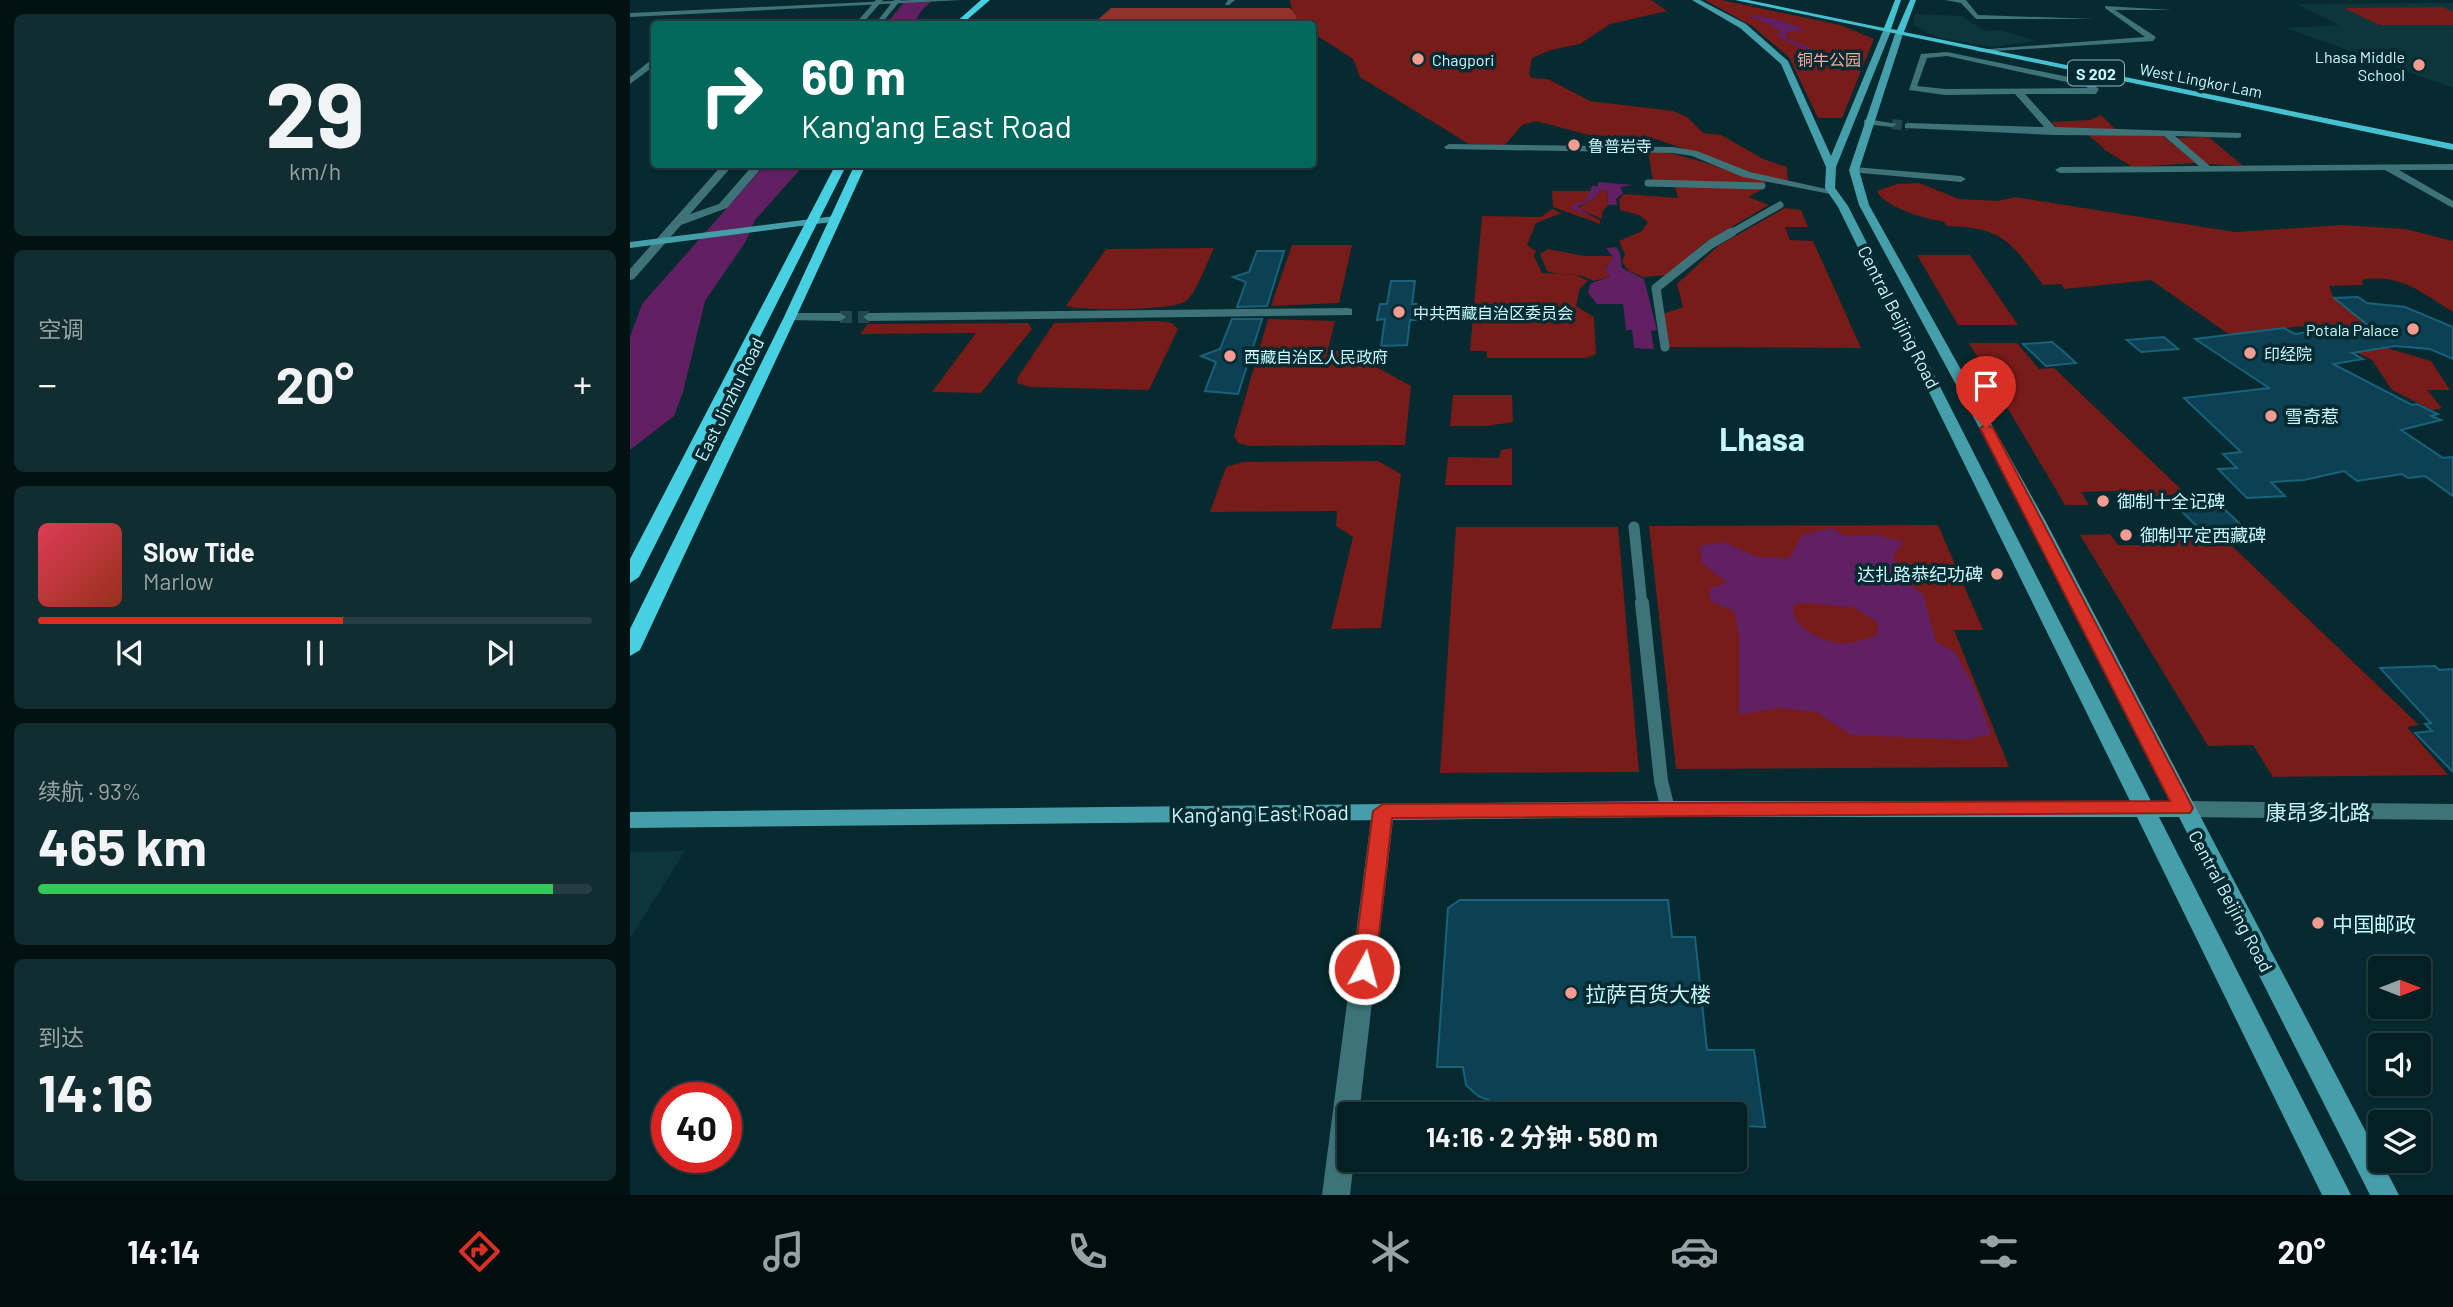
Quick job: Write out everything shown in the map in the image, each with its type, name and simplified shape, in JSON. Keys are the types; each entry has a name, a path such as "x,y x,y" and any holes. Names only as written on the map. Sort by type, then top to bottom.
{"highway":[{"path":"962,21 986,0"},
{"path":"973,21 997,0"},
{"name":"East Jinzhu Road","path":"630,577 840,168"},
{"name":"East Jinzhu Road","path":"630,650 738,419 791,317 859,168"}],"main road":[{"path":"1695,0 1743,26 1786,63 1831,167"},
{"name":"West Lingkor Lam","path":"1738,0 2453,147"},
{"path":"1830,191 1826,181 1898,0"},
{"path":"1854,170 1867,122 1913,0"},
{"name":"Central Beijing Road","path":"1854,170 1864,205 2038,522 2183,808 2385,1195"},
{"name":"Central Beijing Road","path":"1830,191 1843,206 2337,1195"},
{"path":"630,245 835,219"},
{"name":"Kang'ang East Road","path":"630,820 1383,811 2183,808"}],"street":[{"path":"710,21 738,0"},
{"path":"630,15 959,0"},
{"path":"1948,0 1963,1 1976,17 2091,19"},
{"path":"861,21 878,2"},
{"path":"881,21 898,2"},
{"path":"1980,50 2153,39 2107,7 2168,10"},
{"path":"2018,92 2096,91 2088,84 1947,54 1924,56 1912,88 1945,92 2018,92 2054,132"},
{"path":"630,80 651,64"},
{"path":"1867,122 1892,124"},
{"path":"1908,126 2238,135"},
{"path":"2167,134 2206,167"},
{"path":"1449,146 1673,150 1694,153 1747,175 1830,191"},
{"path":"2386,167 2453,205"},
{"path":"2060,170 2453,167"},
{"path":"630,276 725,168"},
{"path":"674,225 723,206 756,168"},
{"path":"1854,170 1962,179"},
{"path":"1648,183 1762,186"},
{"path":"1665,347 1656,288 1711,244 1780,205"},
{"path":"869,317 1348,312"},
{"path":"791,317 840,317"},
{"path":"1634,527 1661,781 1668,809"},
{"name":"康昂多北路","path":"2183,808 2453,812"},
{"path":"1336,1195 1383,811"}],"shaded area":[{"path":"906,0 933,0 921,11 916,21 888,21"},
{"name":"Lhasa Middle School","path":"2453,3 2453,88 2286,28 2339,25 2296,4"},
{"path":"1111,8 1290,8 1296,16 1295,21 1096,21"},
{"path":"1915,14 1962,16 1984,31 2001,30 2036,41 1992,47 1940,38 1913,25"},
{"path":"1748,15 1777,20 1805,30 1787,32 1786,38 1810,47 1813,52 1804,54 1807,50 1777,35 1781,31"},
{"path":"762,168 801,168 755,220 746,241 705,301 683,392 674,416 630,450 630,337 642,304"},
{"path":"1598,182 1633,185 1620,187 1623,193 1616,199 1617,205 1608,205 1607,191 1602,189 1594,199 1577,207 1597,219 1570,208 1576,203 1586,201 1592,186 1598,186"},
{"path":"1616,247 1620,253 1622,268 1644,279 1657,330 1651,331 1654,349 1634,348 1632,330 1626,330 1623,304 1597,304 1588,293 1590,284 1610,276 1605,270 1613,257 1606,248"},
{"path":"1832,528 1844,536 1877,535 1904,542 1893,556 1905,581 1923,594 1936,642 1955,652 1975,688 1991,734 1968,740 1851,735 1816,712 1778,708 1739,715 1739,636 1734,611 1710,601 1710,588 1727,583 1702,563 1699,546 1724,542 1757,557 1789,558 1802,535","holes":["1799,603 1853,607 1878,623 1877,635 1847,643 1823,639 1802,626 1793,606"]},
{"path":"685,851 630,938 630,852"}],"green space":[{"path":"1290,0 1651,0 1667,11 1610,24 1580,44 1551,50 1532,58 1529,74 1532,78 1548,79 1590,101 1673,111 1687,117 1703,133 1721,135 1763,159 1787,167 1788,181 1759,175 1656,139 1589,135 1536,121 1522,125 1505,145 1469,144 1360,77 1353,59 1316,35 1316,21 1294,21"},
{"name":"铜牛公园","path":"1705,0 1721,0 1840,25 1874,39 1842,118 1818,118 1789,57 1752,26"},
{"path":"2443,7 2453,12 2453,25 2379,25 2344,8"},
{"path":"2101,115 2117,131 2060,130 2051,122 2090,120"},
{"path":"2087,134 2163,136 2196,163 2118,168 2131,166 2103,149"},
{"path":"2175,138 2210,138 2243,166 2207,164"},
{"path":"1648,150 1679,155 1767,181 1764,184 1653,181"},
{"path":"1919,183 1959,199 1998,201 2015,197 2235,232 2342,225 2406,229 2453,241 2453,312 2410,286 2388,279 2362,280 2363,285 2329,286 2334,298 2370,327 2350,329 2370,343 2431,361 2450,390 2427,390 2442,408 2432,410 2392,390 2372,360 2302,326 2230,335 2151,280 2064,289 2061,284 2043,285 2005,240 1982,230 1947,226 1943,221 1906,211 1887,202 1877,191 1897,184"},
{"path":"1675,186 1755,187 1761,190 1748,197 1769,205 1704,243 1668,275 1643,277 1629,271 1622,262 1625,254 1619,241 1642,231 1648,222 1639,215 1620,210 1619,199 1624,194 1678,198"},
{"path":"1602,189 1607,191 1608,205 1602,212 1602,219 1577,208 1594,199"},
{"path":"1552,191 1592,191 1586,201 1570,208 1600,220 1600,224 1553,207"},
{"path":"1785,208 1801,210 1808,227 1785,227 1790,240 1813,241 1861,348 1668,347 1663,314 1683,307 1677,284 1718,246"},
{"path":"1552,209 1562,213 1536,223 1527,245 1536,251 1534,256 1542,273 1576,275 1588,281 1580,288 1576,306 1594,317 1596,354 1586,358 1487,358 1487,351 1470,351 1482,216 1541,217"},
{"path":"1292,245 1352,245 1339,303 1271,306"},
{"path":"1214,248 1202,276 1186,301 1164,307 1128,309 1066,306 1106,249"},
{"path":"1548,249 1585,256 1612,256 1613,260 1606,267 1610,276 1594,281 1581,276 1547,271 1540,254"},
{"path":"1917,255 1970,255 2018,325 1958,325"},
{"path":"1268,319 1335,321 1328,350 1347,351 1411,386 1405,445 1249,446 1238,443 1234,436"},
{"path":"1028,323 1032,329 981,393 932,392 976,333 860,334 868,324"},
{"path":"1054,323 1172,323 1178,329 1149,390 1030,387 1017,383 1018,377"},
{"path":"1969,343 2017,343 2039,369 2054,368 2184,492 2164,496 2166,501 2126,502 2117,491 2081,492 2089,505 2065,505"},
{"path":"1453,395 1512,395 1513,422 1487,426 1450,426"},
{"path":"1512,448 1512,485 1445,485 1448,457 1499,458 1501,450"},
{"path":"1378,461 1401,474 1381,628 1331,629 1353,537 1336,526 1337,511 1210,512 1226,467 1243,462"},
{"path":"1938,525 1983,630 1954,630 2009,767 1676,769 1649,526"},
{"path":"1456,527 1618,527 1639,772 1440,773"},
{"path":"2144,531 2199,531 2215,546 2231,545 2419,725 2407,727 2448,775 2273,777 2253,745 2208,746 2080,535 2110,534 2118,545 2153,545"}],"building":[{"name":"西藏自治区人民政府","path":"1257,251 1284,251 1267,306 1237,307 1246,282 1233,277 1249,272"},
{"name":"中共西藏自治区委员会","path":"1391,281 1415,281 1412,304 1419,304 1418,320 1410,320 1407,345 1381,346 1385,319 1377,320 1380,304 1387,304"},
{"path":"2358,297 2367,303 2405,307 2453,327 2453,359 2430,349 2395,346 2352,353 2363,359 2333,364 2412,405 2417,404 2438,414 2431,416 2441,420 2401,430 2443,458 2453,457 2453,496 2425,476 2408,478 2402,474 2357,481 2344,471 2304,480 2271,482 2285,496 2247,498 2218,469 2237,468 2223,454 2241,452 2184,398 2269,388 2195,339 2284,328 2295,334 2313,331 2335,339 2374,330 2334,298"},
{"name":"西藏自治区人民政府","path":"1232,319 1262,319 1238,394 1205,391 1216,362 1201,356 1220,349"},
{"path":"2164,337 2178,349 2141,352 2127,340"},
{"path":"2052,342 2076,363 2046,366 2023,344"},
{"path":"2208,494 2253,536 2211,540 2168,498"},
{"path":"2435,666 2439,670 2453,669 2453,772 2415,733 2432,731 2425,724 2431,723 2380,668"},
{"name":"拉萨百货大楼","path":"1460,900 1668,900 1672,937 1695,937 1707,1050 1754,1050 1765,1127 1747,1126 1747,1102 1491,1102 1478,1096 1466,1085 1463,1067 1437,1067 1448,908"}],"tunnel":[{"path":"1892,124 1908,126"},
{"path":"840,317 869,317"}],"place":[{"name":"Chagpori","path":"1418,59"},
{"name":"Lhasa Middle School","path":"2419,65"},
{"name":"鲁普岩寺","path":"1574,145"},
{"name":"中共西藏自治区委员会","path":"1399,312"},
{"name":"Potala Palace","path":"2413,329"},
{"name":"印经院","path":"2250,353"},
{"name":"西藏自治区人民政府","path":"1230,356"},
{"name":"雪奇惹","path":"2271,416"},
{"name":"御制十全记碑","path":"2103,501"},
{"name":"御制平定西藏碑","path":"2126,535"},
{"name":"达扎路恭纪功碑","path":"1997,574"},
{"name":"中国邮政","path":"2318,923"},
{"name":"拉萨百货大楼","path":"1571,993"}],"district":[{"name":"Lhasa","path":"1762,438"}],"route":[{"path":"1364,969 1383,811 2082,806 2183,808 2038,522 1986,428"}]}
